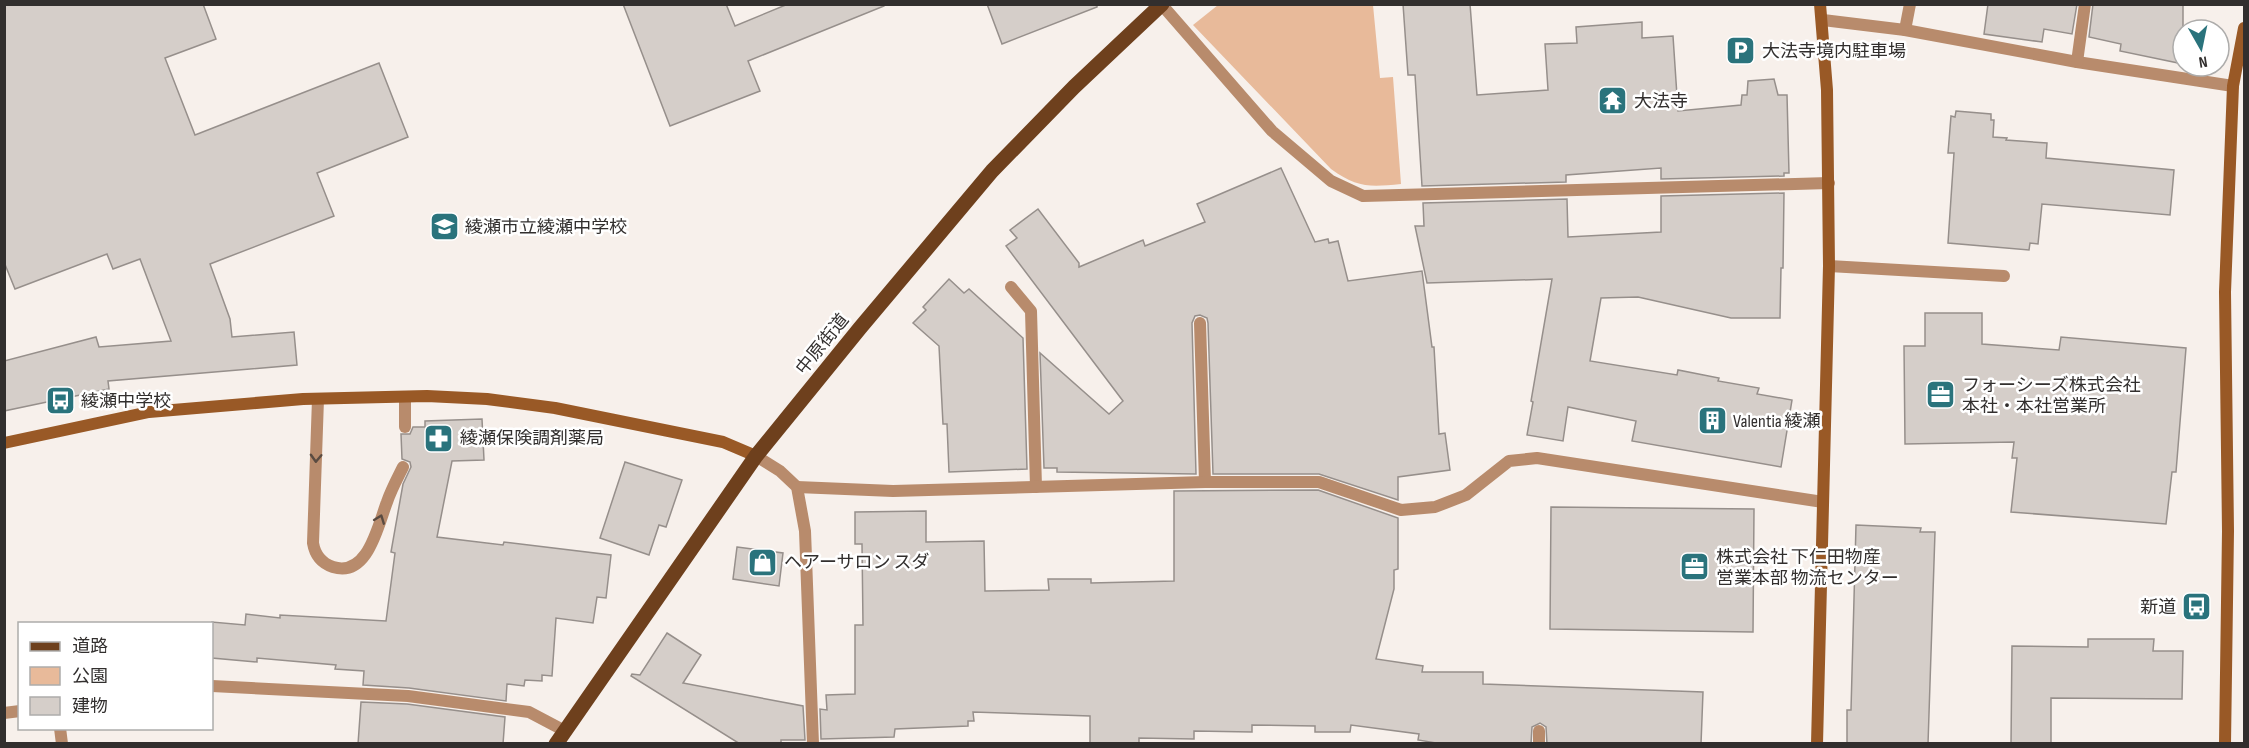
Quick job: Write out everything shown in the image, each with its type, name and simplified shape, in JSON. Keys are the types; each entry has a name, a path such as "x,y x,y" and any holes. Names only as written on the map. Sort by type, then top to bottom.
{"main road":[{"name":"中原街道","path":"560,737 756,456 945,224 992,171 1074,87 1162,5"}],"street":[{"path":"1817,744 1829,266 1827,90 1820,4"},
{"path":"1905,30 1910,4"},
{"path":"2077,62 2085,4"},
{"path":"1162,5 1272,131 1331,181 1363,196 1829,183"},
{"path":"1823,20 1905,30 2077,62 2239,86"},
{"path":"2225,744 2228,531 2225,292 2244,28"},
{"path":"1829,266 2004,276"},
{"path":"1011,287 1031,311 1036,487"},
{"path":"1200,323 1205,482"},
{"path":"405,397 405,427"},
{"path":"4,443 149,412 318,399 405,397 488,399 555,408 723,442 756,456 780,471 797,487 805,531 813,744"},
{"path":"318,399 313,543 314,551 323,562 332,567 347,568 355,565 368,552 390,492 403,467"},
{"path":"797,487 893,491 1205,482 1319,482 1401,510 1436,507 1466,495 1509,461 1537,458 1823,502"},
{"path":"213,686 408,696 529,712 560,737"}],"green space":[{"path":"1218,5 1373,5 1380,78 1393,77 1401,184 1364,185 1349,180 1331,169 1193,25"}],"building":[{"path":"4,4 203,4 216,39 165,58 195,135 379,63 408,137 317,173 334,216 210,264 230,319 232,337 294,332 297,365 108,381 109,389 4,411 4,361 96,337 99,347 171,341 140,259 113,269 107,254 15,289 4,262"},
{"path":"623,4 726,4 735,26 788,4 884,4 884,6 748,61 760,91 670,126"},
{"path":"987,4 1097,4 1097,7 1002,44"},
{"path":"1403,4 1470,4 1477,95 1548,90 1545,44 1577,43 1576,27 1642,22 1642,38 1673,36 1678,111 1741,105 1742,95 1747,95 1748,81 1774,79 1778,95 1787,95 1789,173 1784,173 1784,176 1661,179 1661,168 1566,175 1566,182 1422,186 1415,75 1408,75"},
{"path":"1988,4 2077,4 2072,34 2044,29 2042,42 1984,34"},
{"path":"2093,4 2183,4 2183,18 2171,18 2171,62 2120,51 2121,44 2089,37"},
{"path":"1956,111 1991,114 1991,120 1994,120 1993,137 2047,143 2046,158 2174,170 2170,215 2042,204 2038,244 2030,243 2029,250 1948,243 1954,153 1948,153 1951,116 1955,117"},
{"path":"1281,168 1315,242 1328,239 1329,243 1338,241 1348,281 1422,271 1432,347 1434,347 1439,434 1445,433 1450,470 1398,477 1398,500 1319,474 1213,474 1208,323 1207,318 1200,315 1195,316 1192,323 1196,474 1057,472 1057,468 1044,468 1040,353 1109,414 1123,401 1006,246 1017,238 1010,230 1038,209 1079,263 1079,267 1143,240 1145,246 1205,222 1197,204"},
{"path":"1784,193 1780,318 1731,318 1638,297 1601,298 1590,361 1677,375 1678,370 1719,378 1718,381 1759,388 1757,394 1792,400 1781,467 1632,441 1636,421 1568,407 1563,441 1527,435 1552,279 1427,283 1415,226 1424,226 1423,203 1567,199 1568,237 1661,232 1661,196"},
{"path":"949,279 964,293 969,289 1023,338 1027,469 949,472 947,424 943,424 939,346 913,323 926,310 923,307"},
{"path":"1925,313 1982,313 1982,344 2059,350 2061,337 2186,348 2176,472 2172,472 2166,524 2011,512 2017,458 2012,458 2014,442 1905,444 1904,346 1925,346"},
{"path":"482,419 484,460 452,461 437,537 503,545 504,542 611,555 606,598 597,597 593,623 556,618 552,676 542,675 542,681 525,680 524,686 507,684 506,701 409,688 363,685 364,671 335,669 336,665 257,658 257,662 213,658 213,622 245,625 246,614 280,618 280,615 386,621 395,553 391,552 403,484 411,467 410,462 402,459 401,434 410,434 413,427 425,427 425,421"},
{"path":"625,462 682,480 666,527 659,525 649,555 600,538"},
{"path":"1318,490 1398,518 1398,569 1394,570 1394,589 1376,659 1423,666 1422,672 1483,672 1483,684 1703,692 1701,744 1547,744 1546,727 1540,723 1532,727 1531,744 1442,744 1418,740 1419,734 1351,725 1350,732 1315,732 1315,726 1252,725 1252,732 1194,731 1194,739 1139,738 1139,744 1090,744 1090,716 973,712 974,721 968,721 968,726 895,729 894,737 821,739 820,709 827,710 826,695 855,694 855,625 863,625 862,544 855,544 855,512 926,511 926,542 984,541 985,591 1049,590 1048,579 1091,579 1091,583 1174,581 1174,491"},
{"path":"1551,507 1754,509 1753,632 1550,629"},
{"path":"1856,525 1921,528 1920,532 1935,532 1928,744 1847,744 1847,710 1851,710"},
{"path":"737,547 783,553 779,586 733,579"},
{"path":"667,633 701,655 683,683 803,706 805,740 781,740 781,744 740,744 631,676 632,674 640,675"},
{"path":"2088,639 2154,639 2153,651 2183,651 2182,699 2051,698 2051,744 2011,744 2012,646 2088,647"},
{"path":"361,702 407,704 505,717 503,744 358,744"}],"place":[{"name":"大法寺境内駐車場","path":"1741,51"},
{"name":"大法寺","path":"1613,101"},
{"name":"綾瀬市立綾瀬中学校","path":"444,227"},
{"name":"フォーシーズ株式会社 本社・本社営業所","path":"1941,395"},
{"name":"綾瀬中学校","path":"60,401"},
{"name":"Valentia 綾瀬","path":"1712,421"},
{"name":"綾瀬保険調剤薬局","path":"439,438"},
{"name":"ヘアーサロン スダ","path":"763,562"},
{"name":"株式会社 下仁田物産 営業本部 物流センター","path":"1695,567"},
{"name":"新道","path":"2197,607"}]}
